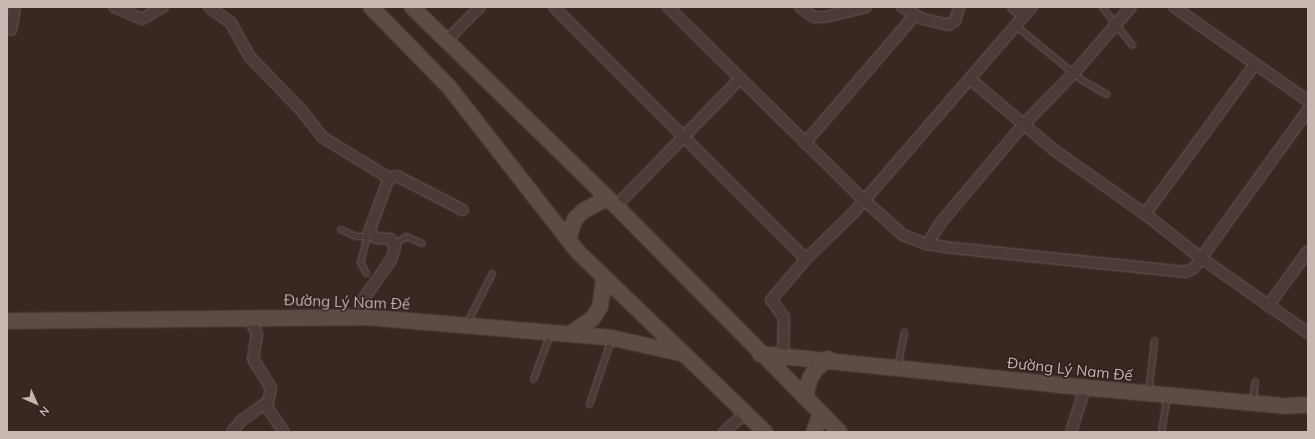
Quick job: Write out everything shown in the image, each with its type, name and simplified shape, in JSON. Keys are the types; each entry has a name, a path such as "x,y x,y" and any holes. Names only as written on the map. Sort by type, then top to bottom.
{"street":[{"path":"11,30 15,7"},
{"path":"114,7 142,19 163,7"},
{"path":"209,7 231,23 250,57 302,111 322,137 389,178 397,176 463,210"},
{"path":"371,7 449,87 568,240 604,278 745,413 758,429"},
{"path":"412,7 611,202 760,354 840,432"},
{"path":"446,41 480,7"},
{"path":"554,7 806,259"},
{"path":"668,7 805,143 903,236 927,244 1186,272 1194,268 1308,110"},
{"path":"800,7 814,17 825,17 865,7"},
{"path":"902,7 915,15 948,25 955,21 959,7"},
{"path":"1013,7 1024,16"},
{"path":"783,357 784,317 771,300 806,259 864,200 1032,7"},
{"path":"927,244 942,221 1023,125 1074,73 1131,7"},
{"path":"1174,7 1308,101"},
{"path":"805,143 915,15"},
{"path":"1145,214 1255,64"},
{"path":"568,240 575,219 583,210 611,202 684,136 740,79"},
{"path":"970,79 1023,125 1145,214 1201,258 1308,333"},
{"path":"359,317 362,301 391,260 395,243 391,239 370,236 369,232 389,178"},
{"path":"1268,306 1308,251"},
{"path":"570,334 593,318 600,308 604,278"},
{"name":"Đường Lý Nam Đế","path":"7,321 359,317 612,338 684,354"},
{"path":"232,432 240,421 266,403 271,388 253,359 257,334 249,318"},
{"name":"Đường Lý Nam Đế","path":"760,354 783,357 828,359 897,368 1148,394 1286,406 1308,405"},
{"path":"805,398 810,378 816,369 828,359"},
{"path":"1072,432 1085,388"},
{"path":"266,403 269,412 284,432"},
{"path":"724,432 745,413"},
{"path":"814,432 821,413"}],"lane":[{"path":"1102,7 1132,44"},
{"path":"1016,26 1074,73 1106,94"},
{"path":"340,229 370,236 360,262 366,273"},
{"path":"395,243 406,236 422,243"},
{"path":"465,326 492,273"},
{"path":"897,368 904,332"},
{"path":"533,379 550,333"},
{"path":"589,404 612,338"},
{"path":"1148,394 1154,340"},
{"path":"1252,403 1255,381"},
{"path":"1161,432 1167,395"}]}
